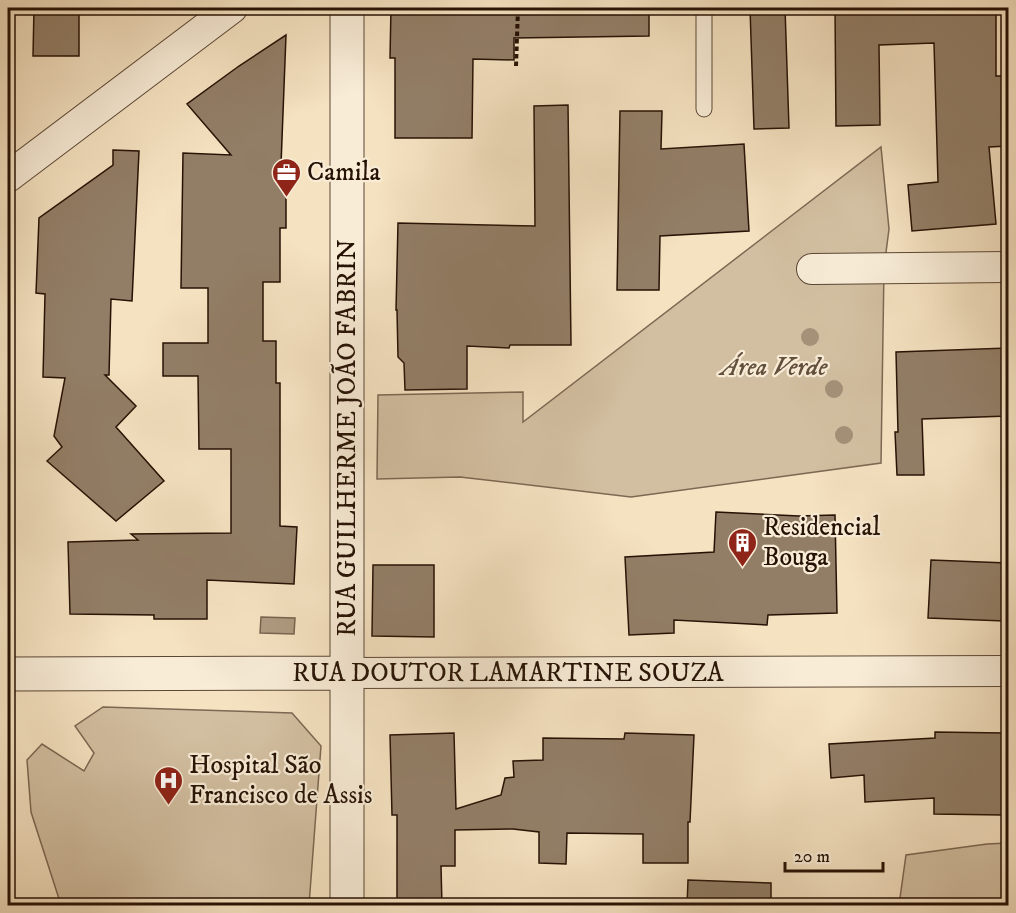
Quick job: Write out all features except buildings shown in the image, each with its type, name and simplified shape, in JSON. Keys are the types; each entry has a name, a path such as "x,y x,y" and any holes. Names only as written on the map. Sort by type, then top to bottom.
{"street":[{"path":"8,177 232,8"},
{"name":"RUA GUILHERME JOÃO FABRIN","path":"346,906 347,8"},
{"path":"812,269 1008,267"},
{"name":"RUA DOUTOR LAMARTINE SOUZA","path":"8,674 1008,671"}],"lane":[{"path":"704,8 704,109"}],"path":[{"path":"516,66 518,8"}],"green space":[{"name":"Área Verde","path":"881,147 889,229 884,268 881,463 631,497 460,477 377,479 378,395 523,392 523,422"},
{"name":"Hospital São Francisco de Assis","path":"103,707 292,713 321,746 309,905 61,905 31,812 27,760 42,744 84,771 94,753 75,726"},
{"path":"1008,843 1008,905 899,905 906,855"}],"shaded area":[{"path":"261,617 295,618 294,634 260,633"}],"place":[{"name":"Camila","path":"286,198"},
{"name":"Residencial Bouga","path":"742,568"},
{"name":"Hospital São Francisco de Assis","path":"168,806"}]}
